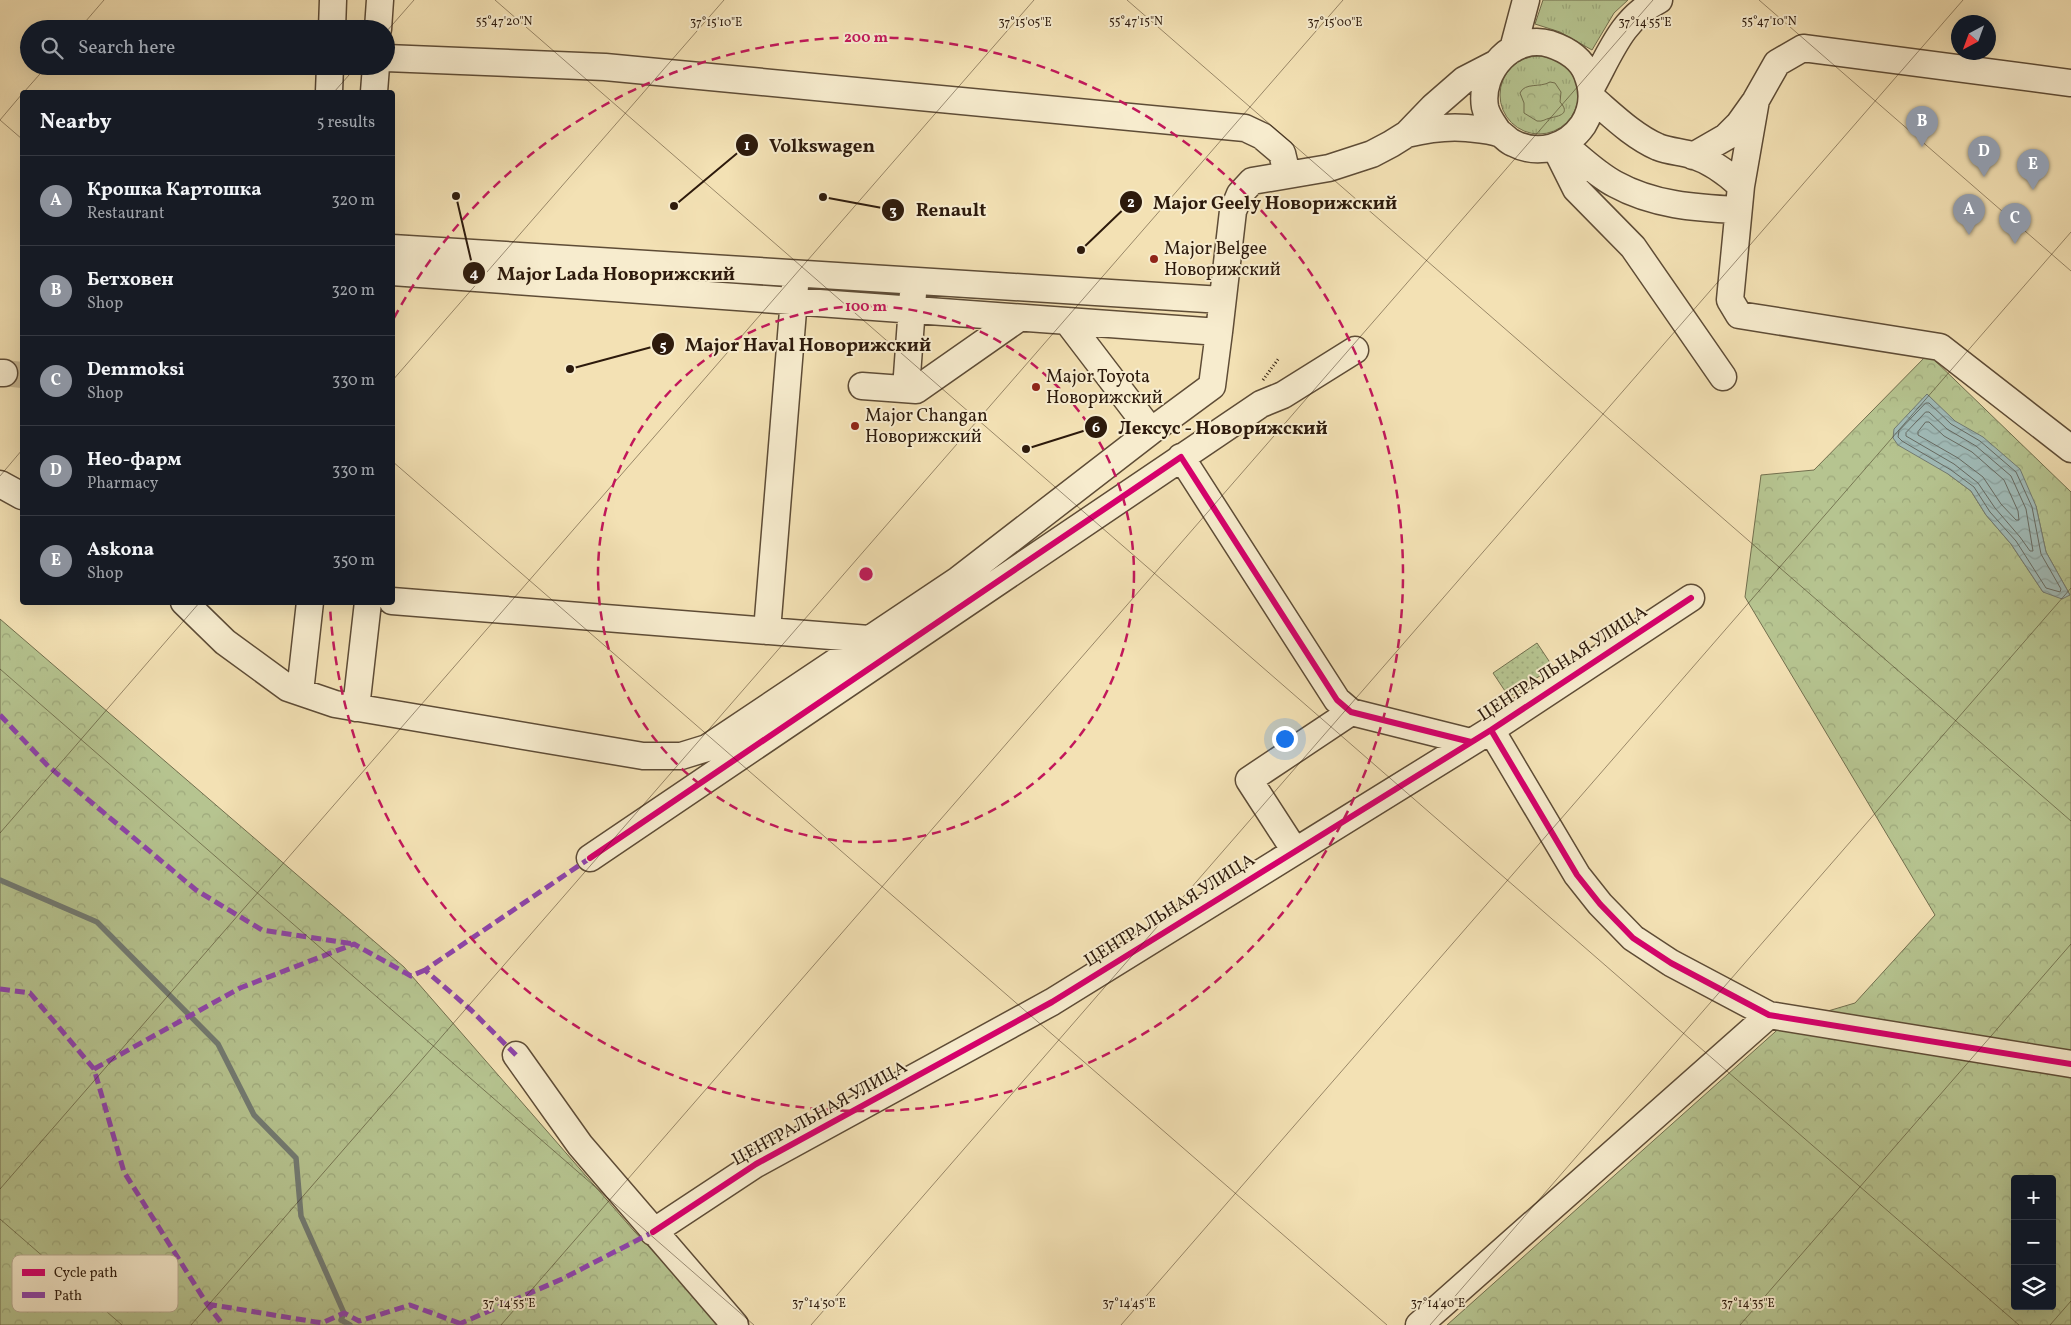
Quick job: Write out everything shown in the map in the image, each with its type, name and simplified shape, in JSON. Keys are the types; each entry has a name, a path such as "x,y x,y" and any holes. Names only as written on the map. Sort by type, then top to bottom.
{"street":[{"path":"333,20 334,0"},
{"path":"379,20 380,0"},
{"path":"1526,0 1504,56 1488,77 1485,100 1491,121 1499,133 1511,142 1525,148 1540,150 1559,146 1578,132 1588,117 1592,93 1626,26 1643,8 1659,0"},
{"path":"1407,134 1433,107 1464,80 1529,43 1546,43 1562,48 1576,58 1586,72 1592,93 1633,132 1658,147 1694,156 1714,164 1729,174 1739,198"},
{"path":"1694,156 1726,137 1739,124 1756,100 1777,63 1803,48 2071,83"},
{"path":"395,58 605,67 1245,128 1262,136 1282,152 1287,174"},
{"path":"329,90 330,75"},
{"path":"374,90 375,75"},
{"path":"1756,100 1739,198 1730,300 1739,315 1940,347 2071,449"},
{"path":"187,605 225,642 288,688 335,704 643,756 680,756 707,748 958,580 1150,431 1212,386 1233,212 1240,194 1252,181 1329,168 1372,154 1407,134 1436,127 1468,128 1499,133"},
{"path":"1559,146 1614,184 1663,203 1703,209 1739,198"},
{"path":"1559,146 1576,189 1633,247 1723,377"},
{"path":"395,248 1222,300"},
{"path":"395,272 1219,332"},
{"path":"767,631 796,274"},
{"path":"906,389 914,281"},
{"path":"862,386 916,390 1020,318"},
{"path":"1066,321 1150,431"},
{"path":"590,858 1181,457 1261,404 1283,395 1355,350"},
{"path":"1181,457 1337,700 1350,712 1481,736 1577,875 1600,904 1633,938 1671,963 1769,1014 2071,1064"},
{"path":"0,484 20,495"},
{"name":"ЦЕНТРАЛЬНАЯ УЛИЦА","path":"653,1232 756,1164 1052,1002 1481,736 1691,598"},
{"path":"395,600 869,640"},
{"path":"300,692 310,605"},
{"path":"356,708 368,605"},
{"path":"1295,851 1249,780 1350,712"},
{"path":"1419,1325 1769,1014"},
{"path":"516,1054 580,1145 734,1325"}],"green space":[{"path":"1543,0 1628,0 1614,13 1592,50 1560,32 1535,24"},
{"path":"1539,56 1554,59 1567,67 1575,80 1578,95 1575,110 1567,123 1554,131 1539,134 1524,131 1511,123 1503,110 1500,95 1503,80 1511,67 1524,59"},
{"path":"1550,82 1555,83 1561,92 1560,102 1564,112 1542,121 1537,121 1524,113 1524,103 1520,93 1525,87"},
{"path":"1928,354 2071,492 2071,1325 1447,1325 1784,1024 1855,1003 1935,915 1745,597 1761,475 1814,470","holes":["1927,394 2036,506 2046,552 2070,595 2043,592 2011,544 1986,515 1971,491 1948,474"]},
{"path":"0,619 404,967 634,1231 722,1325 0,1325"},
{"path":"1537,643 1553,667 1509,697 1493,673"}],"water":[{"path":"1927,394 1955,421 1983,437 2020,469 2036,506 2046,552 2070,595 2062,599 2043,592 2011,544 1986,515 1971,491 1948,474 1898,445 1893,438 1894,429"}],"waterway":[{"path":"0,880 97,922 218,1044 254,1115 296,1158 301,1216 344,1313 341,1320 350,1325"}],"tunnel":[{"path":"4,373 20,375"}],"marked path":[{"path":"0,715 48,766 196,890 262,930 354,944"},
{"path":"516,1055 471,1010 425,970 590,858"},
{"path":"94,1069 240,988 354,944 411,976 425,970"},
{"path":"0,989 30,993 94,1069 124,1172 176,1255"},
{"path":"457,1325 562,1279 653,1232"},
{"path":"178,1258 207,1304 223,1325"},
{"path":"207,1304 322,1323 344,1313 359,1321 410,1305 459,1323"}],"cycle path":[{"path":"590,858 1181,457 1337,700 1351,712 1471,742"},
{"path":"653,1232 756,1164 1052,1002 1491,730 1691,598"},
{"path":"1491,730 1577,875 1600,904 1633,938 1671,963 1769,1015 2071,1064"}],"place":[{"name":"Бетховен","path":"1922,147"},
{"name":"Нео-фарм","path":"1984,177"},
{"name":"Askona","path":"2033,190"},
{"name":"Major Lada Новорижский","path":"456,196"},
{"name":"Renault","path":"823,197"},
{"name":"Volkswagen","path":"674,206"},
{"name":"Крошка Картошка","path":"1969,235"},
{"name":"Demmoksi","path":"2015,244"},
{"name":"Major Geely Новорижский","path":"1081,250"},
{"name":"Major Belgee Новорижский","path":"1154,259"},
{"name":"Major Haval Новорижский","path":"570,369"},
{"name":"Major Toyota Новорижский","path":"1036,387"},
{"name":"Major Changan Новорижский","path":"855,426"},
{"name":"Лексус - Новорижский","path":"1026,449"}]}
